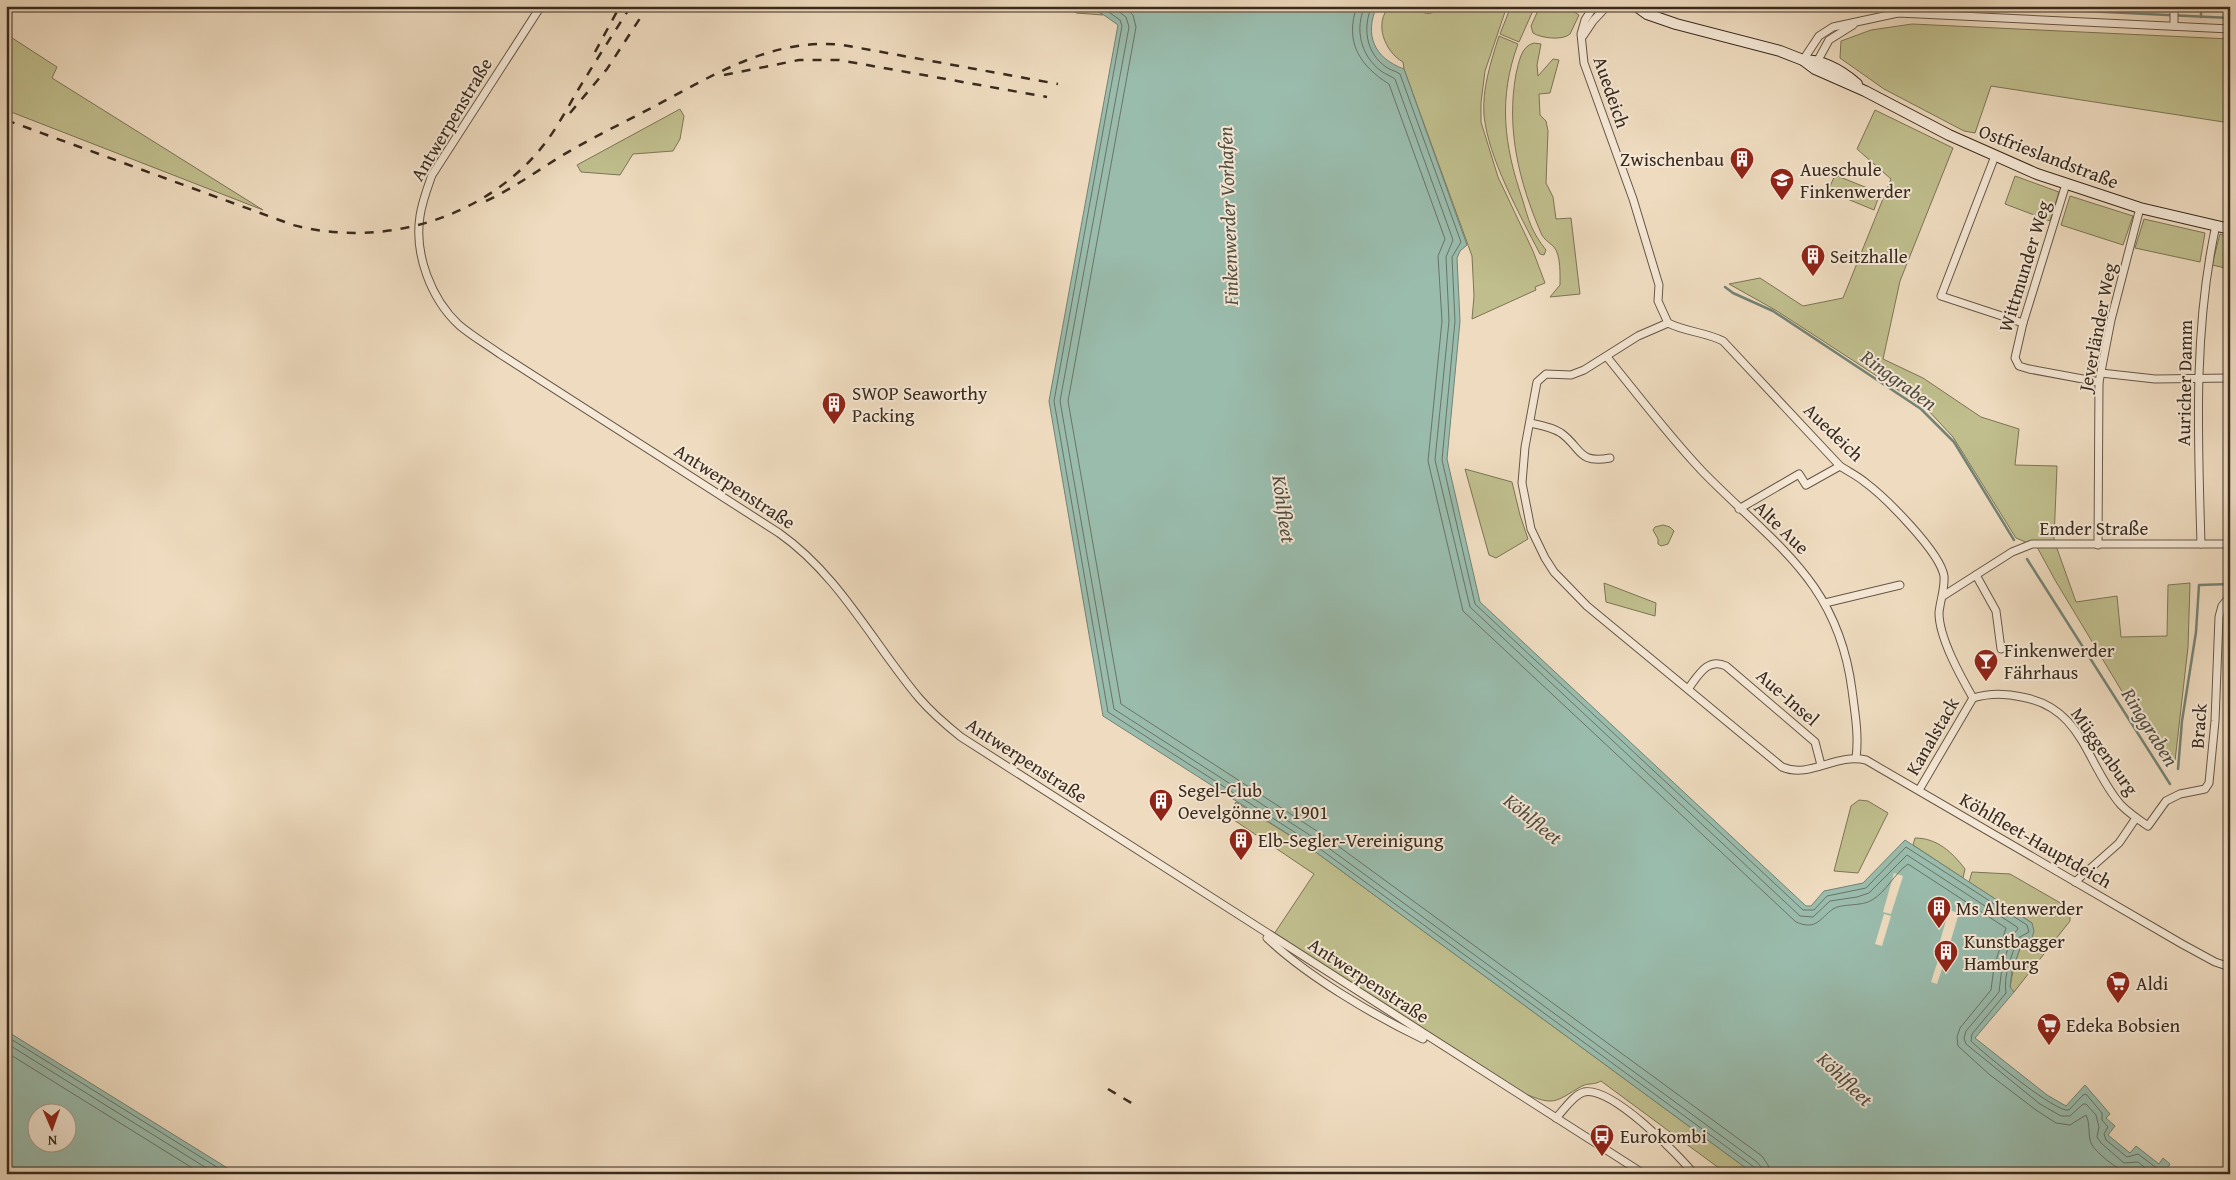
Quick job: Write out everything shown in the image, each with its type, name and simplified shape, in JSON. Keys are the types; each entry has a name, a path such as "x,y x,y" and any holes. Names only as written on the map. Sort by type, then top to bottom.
{"street":[{"name":"Antwerpenstraße","path":"541,6 432,175 424,197 419,222 421,253 432,286 445,308 458,324 481,341 779,534 806,554 838,588 920,700 961,737 1444,1048 1644,1174"},
{"name":"Auedeich","path":"1594,6 1583,26 1581,43 1585,71 1633,198 1659,285 1658,300 1668,323 1683,330 1711,335 1723,341 1840,466 1865,481 1918,534 1944,574 1944,596 1939,615 1942,630 1963,681 1973,698"},
{"name":"Auedeich","path":"1581,43 1587,28 1607,6"},
{"name":"Ostfrieslandstraße","path":"1636,6 1647,14 1676,24 1780,51 1803,60 1815,68 1995,156 2066,184 2140,208 2230,228"},
{"path":"2174,8 2174,23"},
{"path":"1803,60 1814,42 1825,32 1843,24 1898,13 2174,23 2230,29"},
{"path":"1818,60 1829,40 1842,30 1862,20"},
{"name":"Ostfrieslandstraße","path":"1803,60 1818,60 1839,71 1865,91"},
{"path":"1995,156 1941,296 2023,323"},
{"name":"Wittmunder Weg","path":"2066,184 2023,323 2015,358 2019,366 2029,370 2099,382"},
{"name":"Jeverländer Weg","path":"2098,545 2100,373 2111,320 2140,208"},
{"name":"Auricher Damm","path":"2201,544 2198,378 2202,308 2216,225"},
{"path":"1668,323 1638,336 1607,357 1577,373 1564,375 1550,373 1540,377 1534,390 1525,447 1522,483 1524,501 1536,542 1554,572 1598,614 1782,767 1801,771 1839,760 1856,758"},
{"name":"Alte Aue","path":"1607,357 1690,458 1739,509 1800,567 1826,603 1840,633 1850,673 1858,730 1856,758"},
{"path":"2100,373 2155,378 2230,378"},
{"path":"1530,423 1560,432 1584,458 1598,460 1610,458"},
{"path":"1739,509 1799,474 1806,485 1840,466"},
{"name":"Emder Straße","path":"1944,596 2012,552 2032,544 2230,544"},
{"path":"1976,575 1996,611 2001,649"},
{"path":"1826,603 1900,585"},
{"name":"Brack","path":"2148,826 2166,801 2180,794 2205,788 2209,783 2215,721 2219,617 2222,606 2230,596"},
{"name":"Aue-Insel","path":"1688,689 1707,665 1718,663 1726,666 1815,742 1821,765"},
{"name":"Müggenburg","path":"1973,698 1987,694 2005,693 2036,699 2053,708 2067,720 2087,747 2122,805 2148,826"},
{"name":"Kanalstack","path":"1919,790 1973,698"},
{"name":"Köhlfleet-Hauptdeich","path":"1856,758 1870,762 2182,944 2215,962 2230,967"},
{"path":"2075,882 2119,843 2136,818"},
{"path":"1556,1118 1577,1095 1592,1092 1604,1095 1655,1132 1694,1174"}],"shaded area":[{"path":"1074,6 1091,6 1103,15 1076,13"},
{"path":"1390,6 1417,6 1422,12 1428,14 1434,12 1439,6 1507,6 1485,71 1481,122 1498,177 1533,251 1545,283 1535,287 1536,290 1472,319 1474,296 1472,256 1403,62 1391,51 1383,37 1382,21"},
{"path":"1511,6 1535,6 1519,42 1500,34"},
{"path":"1540,6 1564,6 1579,15 1570,34 1562,38 1551,38 1533,33 1531,26"},
{"path":"1912,24 2230,39 2230,123 1991,86 1975,133 1964,131 1884,89 1840,58 1841,41 1871,30"},
{"path":"6,34 57,67 52,78 263,210 6,110"},
{"path":"1499,36 1518,44 1508,83 1506,102 1508,140 1516,178 1531,226 1546,250 1544,255 1540,254 1506,186 1498,168 1487,132 1484,115 1484,95 1490,65"},
{"path":"1534,43 1541,44 1537,65 1538,76 1553,59 1559,60 1550,93 1539,94 1540,115 1546,121 1548,131 1546,183 1553,197 1556,219 1571,218 1580,294 1550,297 1560,285 1558,255 1554,247 1541,233 1533,214 1516,155 1513,95 1516,74 1523,51"},
{"path":"680,109 684,116 680,139 673,151 633,154 620,175 581,172 577,165"},
{"path":"1875,110 1953,148 1900,281 1883,359 1923,378 1981,417 2019,429 2015,465 2057,466 2054,540 2076,602 2117,596 2121,637 2167,636 2168,585 2190,583 2188,647 2175,761 2168,768 2037,547 2016,538 1953,437 1926,408 1777,311 1729,284 1760,278 1803,306 1843,298 1891,179 1857,149"},
{"path":"1835,175 1880,193 1874,210 1828,191"},
{"path":"2015,176 2059,192 2050,221 2005,204"},
{"path":"2070,196 2133,216 2123,245 2061,225"},
{"path":"2144,219 2205,233 2200,262 2135,248"},
{"path":"2220,234 2230,238 2230,269 2212,265"},
{"path":"1465,469 1512,482 1528,539 1496,558 1489,555"},
{"path":"1663,525 1670,527 1674,531 1668,544 1661,546 1658,544 1658,539 1653,530 1655,527"},
{"path":"1604,583 1656,603 1655,616 1606,602"},
{"path":"1859,800 1868,801 1888,813 1858,873 1834,871 1851,806"},
{"path":"1236,802 1313,850 1754,1174 1727,1174 1601,1081 1582,1086 1554,1101 1542,1100 1523,1093 1274,934 1314,874 1228,816"},
{"path":"1915,838 1937,843 1955,857 1965,869 1963,878 1913,845"},
{"path":"1972,872 2010,874 2064,905 2070,915 2070,921 2014,992 2010,988 2015,962 2032,923 1969,882"}],"water":[{"path":"1091,6 1377,6 1372,27 1374,44 1385,59 1404,69 1467,245 1460,251 1457,258 1460,321 1447,459 1480,602 1806,906 1811,906 1824,891 1863,883 1905,840 2032,923 2034,931 2032,938 2023,940 2012,971 2010,987 2014,992 1975,1038 2047,1095 2066,1106 2085,1085 2110,1114 2106,1118 2115,1126 2108,1135 2130,1153 2136,1146 2159,1164 2163,1158 2170,1164 2164,1174 1754,1174 1313,850 1103,716 1049,401 1118,25"},
{"path":"6,1030 13,1035 237,1174 6,1174"}],"pier":[{"path":"1894,873 1903,876 1891,914 1883,912"},
{"path":"1949,910 1959,913 1948,950 1938,948"},
{"path":"1884,914 1891,916 1882,946 1875,944"},
{"path":"1941,951 1947,954 1937,984 1931,982"}],"waterway":[{"path":"1977,6 2230,18"},
{"path":"2201,6 2201,17"},
{"name":"Ringgraben","path":"1725,287 1733,293 1773,311 1921,409 1954,442 2014,540"},
{"name":"Ringgraben","path":"2027,559 2170,784"},
{"path":"2178,769 2182,721 2196,632 2199,585 2230,584"}],"railway":[{"path":"595,52 620,6"},
{"path":"6,120 293,225 328,231 363,233 398,229 432,221 464,208 495,190 522,168 546,142 559,123 631,6"},
{"path":"570,113 607,69 648,6"},
{"path":"486,201 582,144 699,82 745,61 792,47 817,44 843,45 1058,84"},
{"path":"724,75 799,60 839,60 1047,97"},
{"path":"1108,1089 1133,1104"}],"place":[{"name":"Zwischenbau","path":"1742,180"},
{"name":"Aueschule Finkenwerder","path":"1782,201"},
{"name":"Seitzhalle","path":"1813,277"},
{"name":"SWOP Seaworthy Packing","path":"834,425"},
{"name":"Finkenwerder Fährhaus","path":"1986,682"},
{"name":"Segel-Club Oevelgönne v. 1901","path":"1161,822"},
{"name":"Elb-Segler-Vereinigung","path":"1241,861"},
{"name":"Ms Altenwerder","path":"1939,929"},
{"name":"Kunstbagger Hamburg","path":"1946,973"},
{"name":"Aldi","path":"2118,1004"},
{"name":"Edeka Bobsien","path":"2049,1046"},
{"name":"Eurokombi","path":"1602,1157"}],"water label":[{"name":"Finkenwerder Vorhafen","path":"1228,216"},
{"name":"Köhlfleet","path":"1284,509"},
{"name":"Köhlfleet","path":"1533,819"},
{"name":"Köhlfleet","path":"1845,1079"}]}
